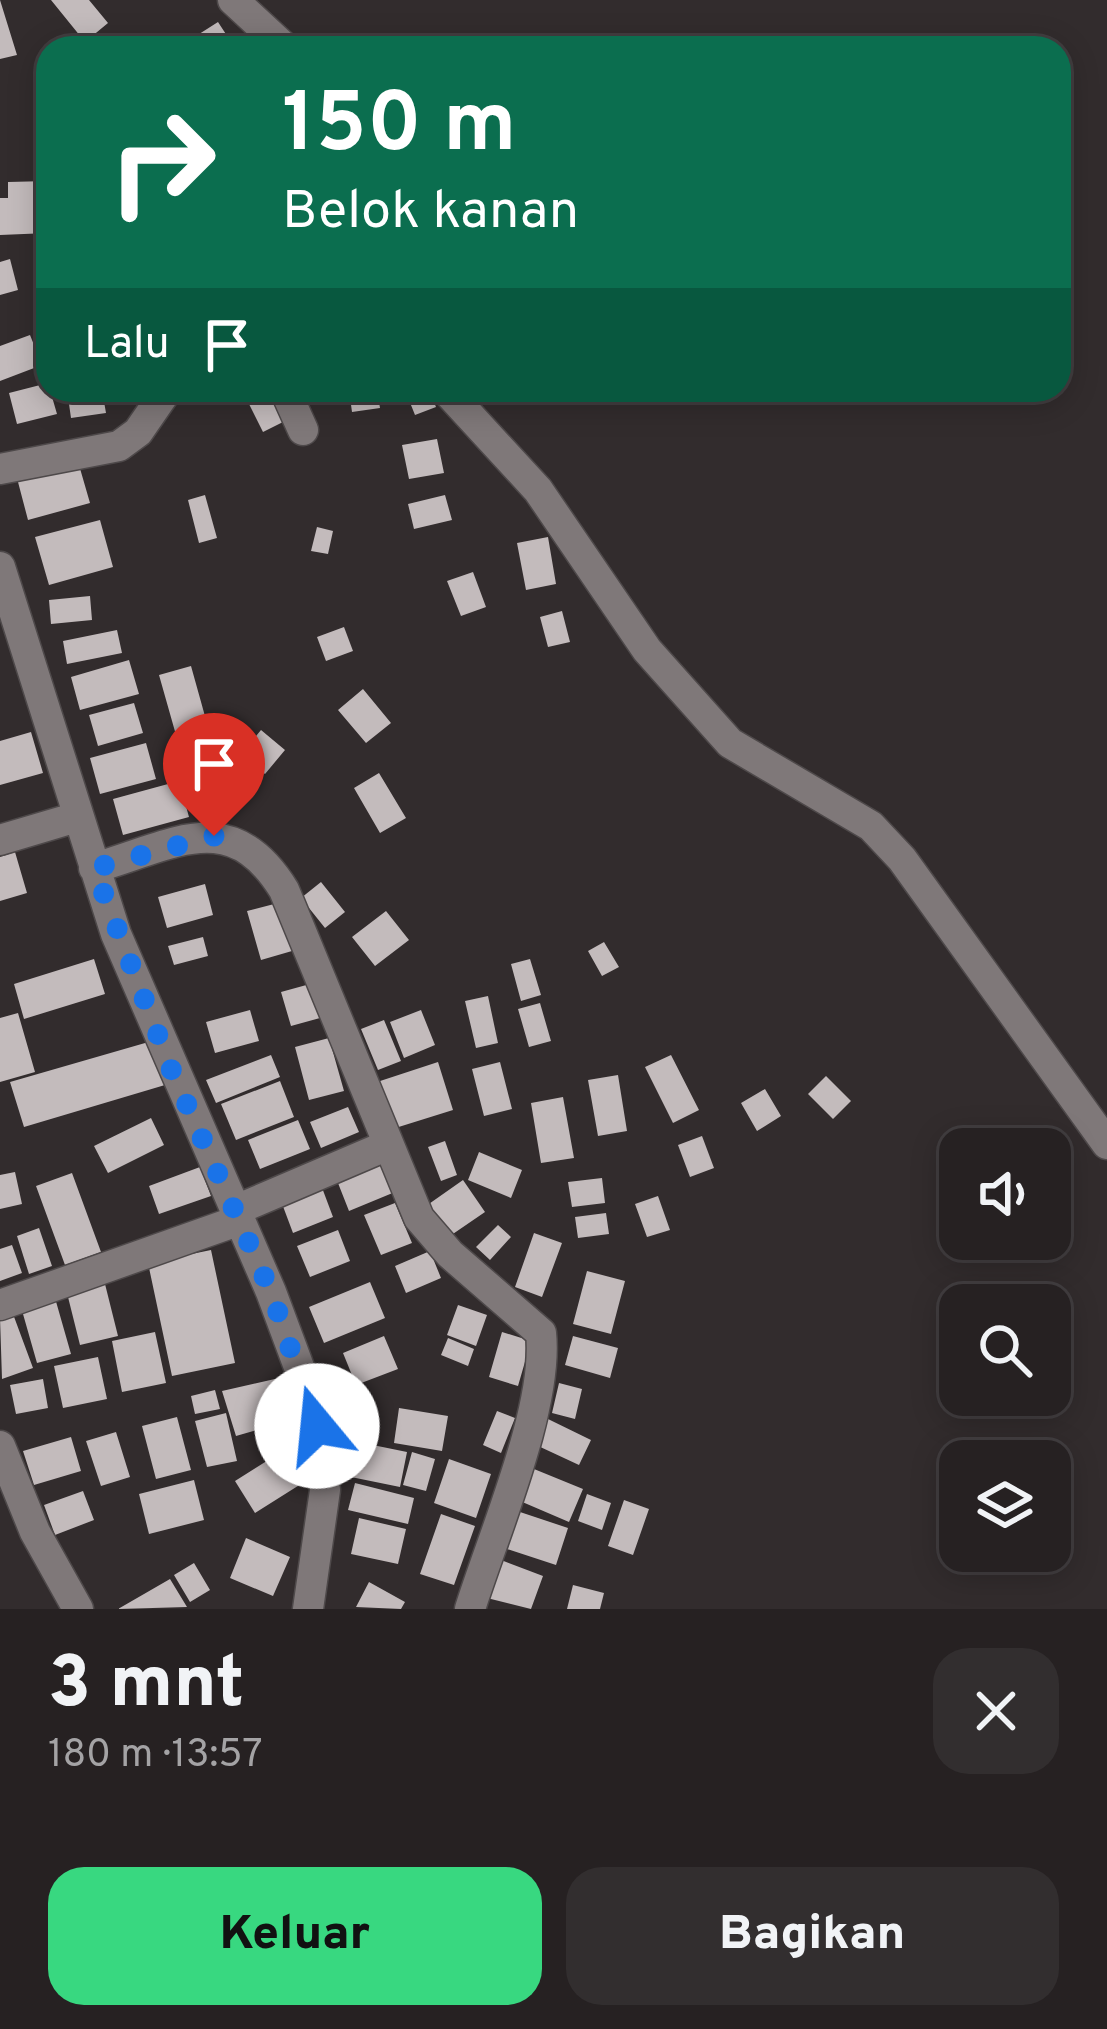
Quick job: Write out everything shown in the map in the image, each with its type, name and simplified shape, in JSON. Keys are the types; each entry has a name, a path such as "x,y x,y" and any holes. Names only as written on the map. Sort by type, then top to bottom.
{"street":[{"path":"233,0 272,36"},
{"path":"0,469 119,446 137,432 158,402"},
{"path":"290,402 303,430"},
{"path":"457,402 538,490 647,650 730,743 871,826 902,859 1107,1144"},
{"path":"0,567 94,868 171,1069 238,1215 312,1402 325,1490 308,1609"},
{"path":"0,840 76,817"},
{"path":"94,868 214,836 264,857 284,890 408,1198 427,1229 541,1333 541,1370 523,1445 470,1609"},
{"path":"0,1305 238,1215 388,1145"},
{"path":"0,1446 35,1532 78,1609"}],"building":[{"path":"0,0 17,55 0,59"},
{"path":"51,0 89,0 108,23 92,36 80,36"},
{"path":"218,22 227,36 196,36"},
{"path":"36,181 36,234 0,235 0,198 8,198 8,182"},
{"path":"10,259 18,290 0,295 0,262"},
{"path":"30,335 36,367 0,381 0,346"},
{"path":"36,386 36,402 54,402 57,414 17,424 9,393"},
{"path":"69,402 104,402 106,413 71,418"},
{"path":"248,402 279,402 287,420 263,432"},
{"path":"351,402 379,402 380,408 352,412"},
{"path":"410,402 434,402 436,407 415,415"},
{"path":"437,439 444,473 409,479 402,445"},
{"path":"79,465 90,503 28,520 18,482"},
{"path":"205,495 217,538 199,543 188,500"},
{"path":"445,495 452,520 414,529 408,504"},
{"path":"100,520 113,567 49,585 35,537"},
{"path":"317,527 333,531 328,554 311,551"},
{"path":"548,537 556,584 526,590 517,543"},
{"path":"473,572 486,607 461,616 447,581"},
{"path":"90,596 92,620 51,624 49,600"},
{"path":"562,611 570,642 548,647 540,617"},
{"path":"344,627 353,651 326,661 317,637"},
{"path":"117,630 122,653 67,664 63,641"},
{"path":"129,660 139,694 80,710 71,677"},
{"path":"191,666 208,727 176,735 159,675"},
{"path":"363,689 391,723 366,743 338,710"},
{"path":"134,703 143,733 98,746 89,715"},
{"path":"261,730 285,750 265,774 241,754"},
{"path":"31,732 43,773 0,785 0,741"},
{"path":"146,743 156,779 100,794 90,758"},
{"path":"379,773 406,818 380,833 354,788"},
{"path":"179,781 189,817 123,835 113,799"},
{"path":"15,852 27,893 0,901 0,857"},
{"path":"321,882 345,912 325,928 301,898"},
{"path":"205,884 213,915 167,928 158,897"},
{"path":"278,903 292,951 261,960 247,911"},
{"path":"386,911 409,940 375,966 352,937"},
{"path":"203,937 208,956 174,965 168,946"},
{"path":"604,942 619,967 602,976 588,951"},
{"path":"94,959 105,994 24,1019 14,984"},
{"path":"530,959 541,995 521,1001 511,964"},
{"path":"310,984 320,1018 291,1026 281,992"},
{"path":"488,996 498,1043 476,1048 465,1001"},
{"path":"540,1003 551,1041 529,1047 518,1009"},
{"path":"250,1010 259,1041 215,1053 206,1022"},
{"path":"421,1010 435,1045 404,1058 390,1022"},
{"path":"18,1013 35,1072 0,1082 0,1018"},
{"path":"384,1020 401,1061 378,1070 361,1029"},
{"path":"329,1038 344,1091 309,1100 295,1047"},
{"path":"152,1041 165,1085 24,1127 10,1082"},
{"path":"271,1055 280,1077 216,1103 206,1080"},
{"path":"671,1055 699,1110 673,1123 645,1067"},
{"path":"438,1062 453,1110 389,1130 374,1083"},
{"path":"500,1062 512,1109 484,1116 472,1069"},
{"path":"618,1075 627,1131 598,1136 588,1080"},
{"path":"826,1076 851,1101 833,1119 808,1094"},
{"path":"280,1081 294,1117 236,1140 221,1104"},
{"path":"765,1089 781,1116 757,1131 741,1103"},
{"path":"563,1097 574,1158 541,1163 531,1103"},
{"path":"348,1107 359,1132 321,1148 310,1122"},
{"path":"151,1118 164,1145 108,1173 94,1146"},
{"path":"298,1120 310,1149 260,1169 248,1140"},
{"path":"702,1136 714,1168 690,1177 678,1145"},
{"path":"445,1141 457,1175 441,1181 428,1147"},
{"path":"479,1152 522,1170 511,1198 468,1180"},
{"path":"381,1159 395,1192 349,1211 336,1178"},
{"path":"200,1167 211,1196 159,1214 149,1186"},
{"path":"15,1172 22,1204 0,1209 0,1175"},
{"path":"72,1173 101,1252 65,1265 36,1186"},
{"path":"602,1178 605,1203 572,1207 568,1182"},
{"path":"463,1180 485,1212 447,1238 426,1206"},
{"path":"321,1185 333,1217 293,1233 281,1201"},
{"path":"658,1196 670,1230 647,1237 635,1204"},
{"path":"395,1203 412,1243 381,1255 364,1215"},
{"path":"606,1213 609,1234 578,1238 575,1217"},
{"path":"498,1225 511,1237 490,1260 476,1247"},
{"path":"39,1228 52,1266 29,1274 17,1236"},
{"path":"338,1230 350,1261 310,1277 297,1246"},
{"path":"534,1233 562,1243 542,1297 515,1287"},
{"path":"12,1245 22,1273 0,1281 0,1249"},
{"path":"211,1250 235,1363 172,1376 148,1263"},
{"path":"430,1251 441,1278 406,1293 395,1266"},
{"path":"587,1271 625,1281 611,1334 573,1324"},
{"path":"370,1282 385,1318 324,1343 309,1307"},
{"path":"105,1284 118,1336 80,1345 67,1293"},
{"path":"55,1298 71,1354 37,1363 21,1307"},
{"path":"458,1305 487,1315 476,1346 447,1335"},
{"path":"13,1314 33,1368 2,1379 0,1318"},
{"path":"155,1332 166,1383 122,1392 112,1341"},
{"path":"502,1332 531,1341 518,1386 489,1377"},
{"path":"384,1336 398,1369 356,1385 343,1353"},
{"path":"573,1336 618,1348 610,1378 565,1365"},
{"path":"448,1338 474,1349 468,1366 441,1355"},
{"path":"98,1357 107,1399 63,1408 54,1366"},
{"path":"288,1376 299,1408 258,1421 260,1429 236,1436 222,1391"},
{"path":"43,1379 48,1408 16,1414 10,1385"},
{"path":"559,1383 582,1389 575,1419 552,1413"},
{"path":"215,1390 220,1409 195,1414 191,1396"},
{"path":"399,1408 448,1416 442,1451 394,1443"},
{"path":"497,1411 515,1418 501,1453 483,1445"},
{"path":"226,1413 237,1461 207,1467 195,1421"},
{"path":"177,1417 191,1470 156,1479 142,1426"},
{"path":"548,1419 591,1440 579,1465 536,1445"},
{"path":"116,1432 130,1477 101,1486 86,1441"},
{"path":"71,1437 81,1471 34,1485 23,1451"},
{"path":"358,1442 407,1452 400,1487 351,1477"},
{"path":"281,1452 301,1484 255,1513 235,1481"},
{"path":"412,1452 435,1459 426,1491 403,1485"},
{"path":"449,1459 491,1474 476,1518 434,1503"},
{"path":"534,1469 583,1489 569,1522 520,1501"},
{"path":"194,1480 204,1520 149,1534 139,1494"},
{"path":"355,1483 414,1498 408,1524 348,1510"},
{"path":"83,1491 94,1520 55,1535 44,1505"},
{"path":"587,1494 611,1503 602,1530 578,1521"},
{"path":"624,1500 649,1509 633,1555 608,1546"},
{"path":"511,1509 568,1528 556,1565 498,1546"},
{"path":"441,1514 475,1526 454,1585 420,1574"},
{"path":"359,1518 406,1529 398,1564 351,1554"},
{"path":"246,1538 290,1557 273,1596 230,1578"},
{"path":"501,1560 543,1576 531,1609 487,1598"},
{"path":"194,1563 210,1590 190,1602 174,1575"},
{"path":"170,1579 187,1607 118,1609"},
{"path":"369,1582 405,1602 401,1609 356,1607"},
{"path":"573,1585 604,1593 600,1609 567,1609"}],"route":[{"path":"214,836 94,868 171,1069 271,1292 317,1426"}]}
